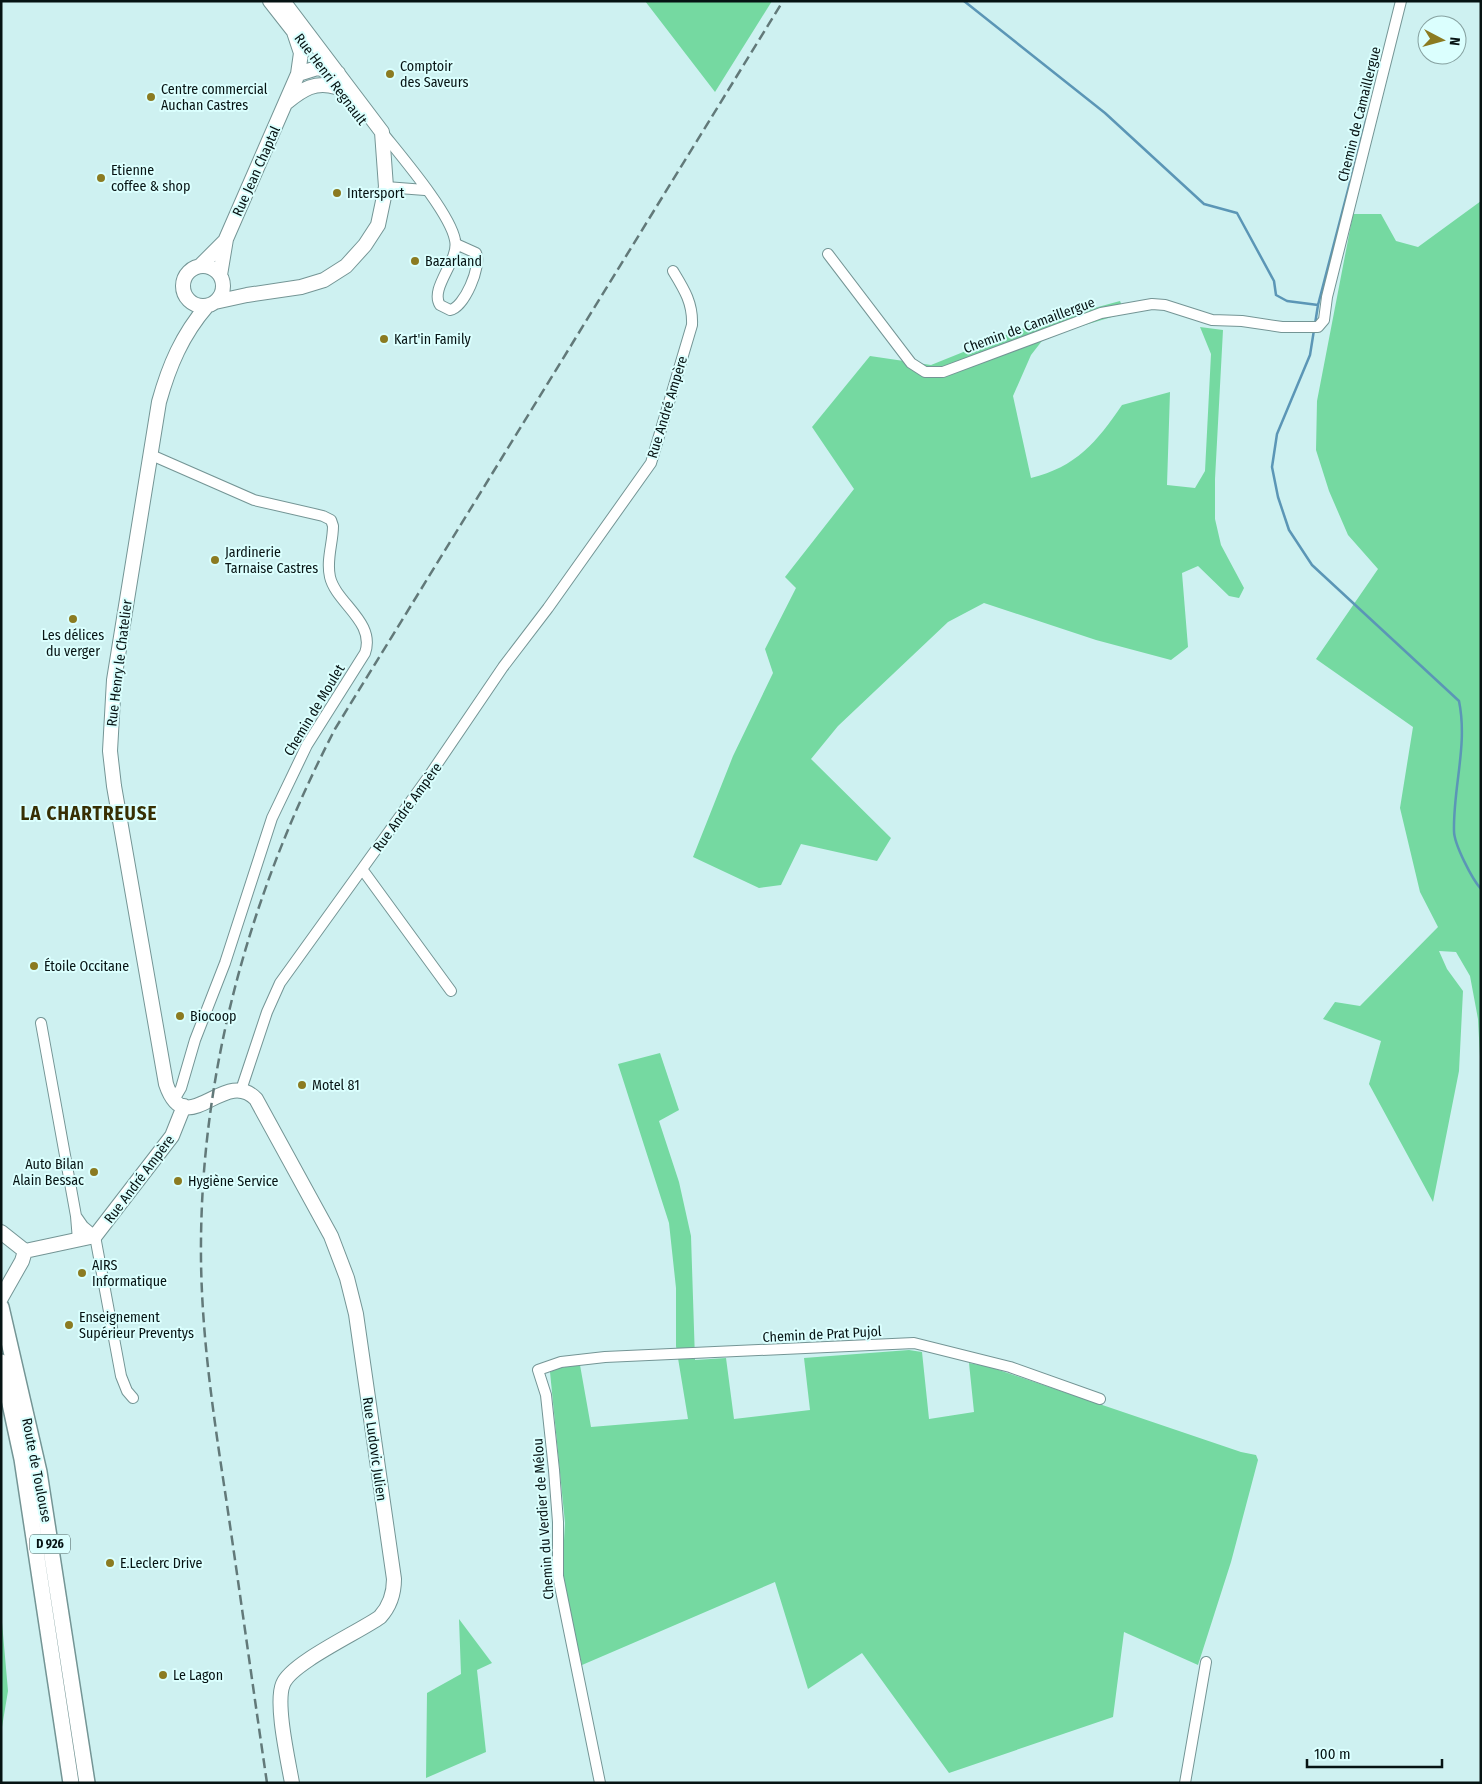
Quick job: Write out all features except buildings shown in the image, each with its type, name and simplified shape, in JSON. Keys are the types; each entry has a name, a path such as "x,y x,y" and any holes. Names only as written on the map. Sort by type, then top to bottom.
{"main road":[{"name":"Rue Henri Regnault","path":"211,304 246,294 301,287 324,280 346,266 365,245 378,225 386,186 382,132 294,32 270,1"},
{"name":"Rue Henri Regnault","path":"283,1 368,128 384,162"},
{"name":"Rue Jean Chaptal","path":"221,279 226,239 298,74 301,53 294,32"},
{"path":"298,74 310,69 329,71"},
{"path":"286,102 304,89 318,84 329,71"},
{"name":"Rue Jean Chaptal","path":"200,266 226,239"},
{"path":"221,279 222,294 211,304 194,305 186,297 183,288 185,277 194,268 200,266 211,268 221,279 246,294"},
{"name":"Rue Henry le Chatelier","path":"179,1103 166,1084 114,786 110,751 114,680 149,454 163,388 184,335 186,297"},
{"name":"Rue Henry le Chatelier","path":"184,335 211,304"},
{"path":"179,1103 201,1106 225,1091 241,1090"},
{"name":"Rue Ludovic Julien","path":"241,1090 253,1095 259,1103 331,1236 347,1278 356,1314 394,1579 391,1600 380,1617 294,1669 283,1683 280,1703 292,1783"},
{"name":"Rue André Ampère","path":"25,1251 95,1236 172,1136 179,1103"},
{"path":"1,1232 25,1251 22,1261 1,1298"},
{"name":"Route de Toulouse","path":"1,1307 39,1472 87,1783"},
{"name":"Route de Toulouse","path":"1,1362 22,1459 71,1783"}],"street":[{"name":"Chemin de Camaillergue","path":"828,254 911,363 925,372 944,372 1101,312 1152,304 1165,305 1212,320 1242,321 1282,327 1314,327 1324,320 1327,297 1401,1"},
{"name":"Rue Henri Regnault","path":"382,132 445,216 456,244"},
{"path":"384,162 405,162"},
{"path":"386,186 425,190"},
{"path":"456,244 476,253 478,263 463,301 458,307 450,310 440,305 438,294 456,244"},
{"name":"Rue André Ampère","path":"241,1090 267,1012 277,990 430,776 503,667 548,608 651,463 692,325 692,311 686,291 673,271"},
{"name":"Chemin de Moulet","path":"149,454 254,500 323,516 331,520 333,526 329,576 362,626 367,643 365,652 307,745 272,818 224,963 194,1040 181,1088 179,1103"},
{"path":"362,869 451,991"},
{"path":"42,1023 76,1216 78,1240"},
{"path":"76,1216 83,1226 95,1236 121,1376 127,1391 133,1398"},
{"name":"Chemin de Prat Pujol","path":"538,1370 561,1362 605,1357 814,1349 902,1342 925,1345 983,1359 1100,1399"},
{"name":"Chemin du Verdier de Mélou","path":"538,1370 546,1395 556,1486 558,1576 600,1783"},
{"path":"1185,1783 1206,1662"}],"green space":[{"path":"645,1 772,1 715,92"},
{"path":"1481,201 1481,1075 1478,1019 1470,976 1456,952 1439,951 1447,969 1463,991 1459,1071 1433,1202 1369,1084 1381,1041 1323,1019 1335,1002 1360,1006 1438,927 1420,892 1400,808 1413,727 1316,659 1378,569 1348,535 1329,491 1316,450 1317,401 1353,214 1381,214 1396,241 1418,247"},
{"path":"1120,301 1125,313 1045,337 1031,355 1013,396 1031,478 1061,467 1073,460 1104,430 1122,405 1170,392 1167,485 1195,488 1205,471 1211,354 1200,327 1223,330 1215,479 1215,519 1221,545 1244,588 1239,598 1229,596 1198,566 1182,573 1188,647 1171,660 1096,640 984,603 948,622 838,726 811,759 891,838 877,861 801,844 781,885 759,888 693,857 733,756 773,673 765,649 796,588 785,577 854,489 812,427 870,356 931,365 1028,326"},
{"path":"660,1053 679,1110 659,1121 679,1182 691,1236 695,1360 726,1358 734,1419 810,1410 804,1358 909,1350 922,1352 929,1419 974,1412 969,1363 990,1367 1241,1452 1256,1455 1258,1460 1231,1562 1198,1665 1124,1632 1113,1717 949,1773 862,1653 808,1689 775,1582 582,1665 565,1594 563,1558 565,1523 550,1372 559,1368 580,1365 591,1427 688,1419 676,1346 676,1288 669,1223 618,1064"},
{"path":"1,1611 8,1691 1,1733"},
{"path":"459,1619 492,1663 477,1670 486,1752 426,1778 427,1693 461,1674"}],"waterway":[{"path":"964,1 1105,113 1204,204 1237,213 1274,281 1276,295 1287,301 1318,305"},
{"path":"1315,324 1318,305 1367,117"},
{"path":"1314,330 1310,355 1277,434 1272,467 1278,497 1289,530 1312,565 1459,701 1462,734 1454,831 1464,861 1481,889"}],"railway":[{"path":"267,1783 213,1409 206,1350 202,1290 203,1190 209,1121 220,1053 235,986 255,920 278,855 305,791 335,729 783,1"}],"place":[{"name":"Comptoir des Saveurs","path":"390,74"},
{"name":"Centre commercial Auchan Castres","path":"151,97"},
{"name":"Etienne coffee & shop","path":"101,178"},
{"name":"Intersport","path":"337,193"},
{"name":"Bazarland","path":"415,261"},
{"name":"Kart'in Family","path":"384,339"},
{"name":"Jardinerie Tarnaise Castres","path":"215,560"},
{"name":"Les délices du verger","path":"73,619"},
{"name":"Étoile Occitane","path":"34,966"},
{"name":"Biocoop","path":"180,1016"},
{"name":"Motel 81","path":"302,1085"},
{"name":"Auto Bilan Alain Bessac","path":"94,1172"},
{"name":"Hygiène Service","path":"178,1181"},
{"name":"AIRS Informatique","path":"82,1273"},
{"name":"Enseignement Supérieur Preventys","path":"69,1325"},
{"name":"E.Leclerc Drive","path":"110,1563"},
{"name":"Le Lagon","path":"163,1675"}],"district":[{"name":"LA CHARTREUSE","path":"89,813"}]}
